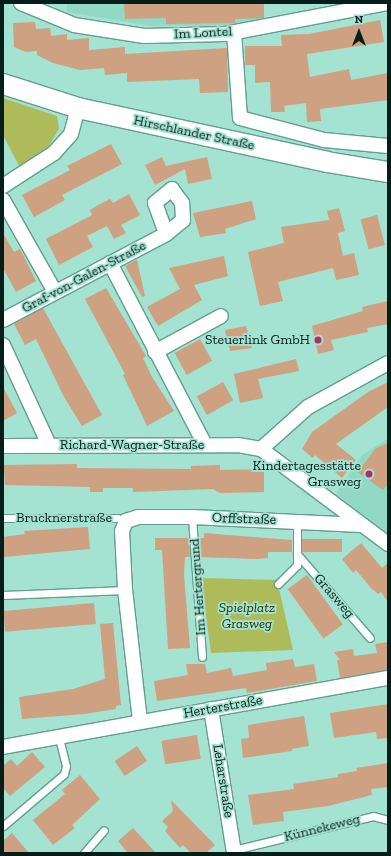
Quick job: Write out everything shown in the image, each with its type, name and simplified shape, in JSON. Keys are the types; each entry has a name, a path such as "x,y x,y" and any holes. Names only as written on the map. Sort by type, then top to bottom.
{"street":[{"name":"Im Lontel","path":"21,3 74,25 137,35 234,32 388,3"},
{"name":"Hirschlander Straße","path":"234,32 240,118 324,140 388,146"},
{"name":"Hirschlander Straße","path":"3,84 78,108 322,161 388,172"},
{"path":"3,186 54,153 71,134 78,108"},
{"path":"3,200 55,292"},
{"name":"Graf-von-Galen-Straße","path":"3,320 166,234"},
{"path":"110,263 155,352 205,445"},
{"path":"155,352 221,316"},
{"path":"3,345 49,445"},
{"path":"387,543 261,449 308,407 388,363"},
{"name":"Richard-Wagner-Straße","path":"3,446 205,445 261,449"},
{"name":"Orffstraße","path":"126,521 138,516 297,521 361,525"},
{"name":"Brucknerstraße","path":"126,521 122,531 125,590 140,721"},
{"name":"Herterstraße","path":"3,747 140,721 388,678"},
{"name":"Leharstraße","path":"211,709 234,852"}],"lane":[{"name":"Im Hertergrund","path":"192,517 202,657"},
{"name":"Brucknerstraße","path":"3,518 117,518 126,521"},
{"path":"278,584 297,565 297,521"},
{"name":"Grasweg","path":"297,554 370,638"},
{"path":"3,595 125,590"},
{"path":"3,826 64,774 66,766 59,737"},
{"name":"Künnekeweg","path":"234,852 372,816 388,820"},
{"path":"84,853 104,830"}],"shaded area":[{"path":"67,3 264,3 264,18 234,25 151,26 67,12"},
{"name":"Kindertagesstätte Grasweg","path":"388,439 388,531 386,532 336,494 362,455"}],"green space":[{"path":"3,98 57,116 59,129 48,147 19,166 3,135"},
{"name":"Spielplatz Grasweg","path":"201,578 277,580 293,650 211,653"}],"building":[{"path":"124,3 264,3 264,18 235,19 235,23 166,24 166,18 125,19"},
{"path":"380,20 384,42 307,54 310,77 349,69 351,80 388,73 388,100 320,109 321,121 307,122 306,103 284,106 285,112 271,112 270,82 255,83 255,65 245,65 245,46 282,46 281,35 309,34"},
{"path":"35,22 36,29 50,28 51,36 67,34 67,40 89,38 89,50 125,47 125,54 227,48 228,92 200,93 199,79 127,82 127,73 105,75 104,68 80,70 53,63 37,55 37,51 26,52 14,47 13,23"},
{"path":"111,144 122,164 62,195 65,200 34,217 22,195 70,170 67,166"},
{"path":"162,157 166,166 207,157 212,179 188,184 185,169 155,185 145,165"},
{"path":"129,194 140,215 121,225 126,233 114,239 107,226 87,236 93,247 59,265 46,239 92,215 90,210 100,204 110,199 113,203"},
{"path":"252,201 256,219 225,229 226,233 200,237 193,213"},
{"path":"339,208 345,231 338,233 343,256 354,253 359,275 336,280 333,268 278,282 283,301 260,306 248,252 284,243 281,227 329,220 327,211"},
{"path":"377,215 385,245 369,249 361,219"},
{"path":"3,233 14,252 20,249 36,281 16,292 3,268"},
{"path":"224,256 228,276 194,285 202,300 158,326 147,307 180,289 169,268"},
{"path":"137,260 145,296 142,297 125,266"},
{"path":"106,288 146,356 143,358 152,377 174,411 147,426 123,375 125,374 85,299"},
{"path":"388,301 388,324 367,328 368,332 331,340 334,350 318,354 312,326 363,311 362,307"},
{"path":"43,308 102,415 82,426 64,397 36,339 25,345 14,324"},
{"path":"246,326 252,348 230,351 225,330"},
{"path":"200,339 212,361 187,375 175,353"},
{"path":"296,359 299,371 258,379 263,398 240,403 234,374"},
{"path":"223,382 233,400 207,415 197,397"},
{"path":"388,382 388,407 336,444 356,460 342,478 315,455 313,458 302,449 312,432 368,392"},
{"path":"3,387 17,413 3,421"},
{"path":"388,443 388,484 383,490 358,472 375,449"},
{"path":"77,464 77,468 191,469 191,466 220,465 220,470 264,469 264,492 220,493 213,489 133,492 133,488 103,488 103,492 90,492 90,487 5,485 4,465"},
{"path":"88,527 90,549 3,557 3,537 25,534 24,531"},
{"path":"204,533 292,540 292,552 268,552 268,558 258,559 200,557 199,538 204,538"},
{"path":"155,538 189,538 190,557 185,557 184,575 190,648 168,649 162,550 155,550"},
{"path":"302,539 342,539 342,552 302,552"},
{"path":"361,543 382,568 388,563 388,602 381,592 378,594 371,588 356,570 353,573 342,559"},
{"path":"307,575 343,624 323,638 288,589"},
{"path":"94,603 96,624 5,632 3,611"},
{"path":"113,623 121,705 116,706 116,709 84,714 22,719 19,697 73,689 105,679 100,624"},
{"path":"388,642 388,670 340,678 337,660 340,660 334,652 353,649 354,656 377,653 375,644"},
{"path":"293,659 295,667 314,664 317,681 247,693 246,688 157,701 154,681 188,675 186,664 205,664 207,673 231,668 233,676 267,670 266,663"},
{"path":"388,704 388,738 377,739 376,732 334,738 330,713"},
{"path":"304,716 309,746 292,749 292,751 243,758 241,739 249,738 248,725"},
{"path":"197,735 201,759 165,764 161,741"},
{"path":"137,746 147,761 125,776 115,761"},
{"path":"32,752 45,767 10,796 3,788 3,766 11,759 17,766"},
{"path":"388,763 388,787 371,789 372,795 328,806 283,812 284,821 253,825 248,795 294,789 293,784 338,777 338,774 357,771 356,768"},
{"path":"80,775 100,799 72,825 75,828 53,845 33,820 65,794 62,790"},
{"path":"171,800 215,845 206,853 191,853 183,845 180,848 165,831 168,827 162,821 173,811"},
{"path":"133,828 156,853 128,853 118,841"},
{"path":"12,833 29,853 3,853 3,841"}],"place":[{"name":"Steuerlink GmbH","path":"318,340"},
{"name":"Kindertagesstätte Grasweg","path":"369,474"}]}
